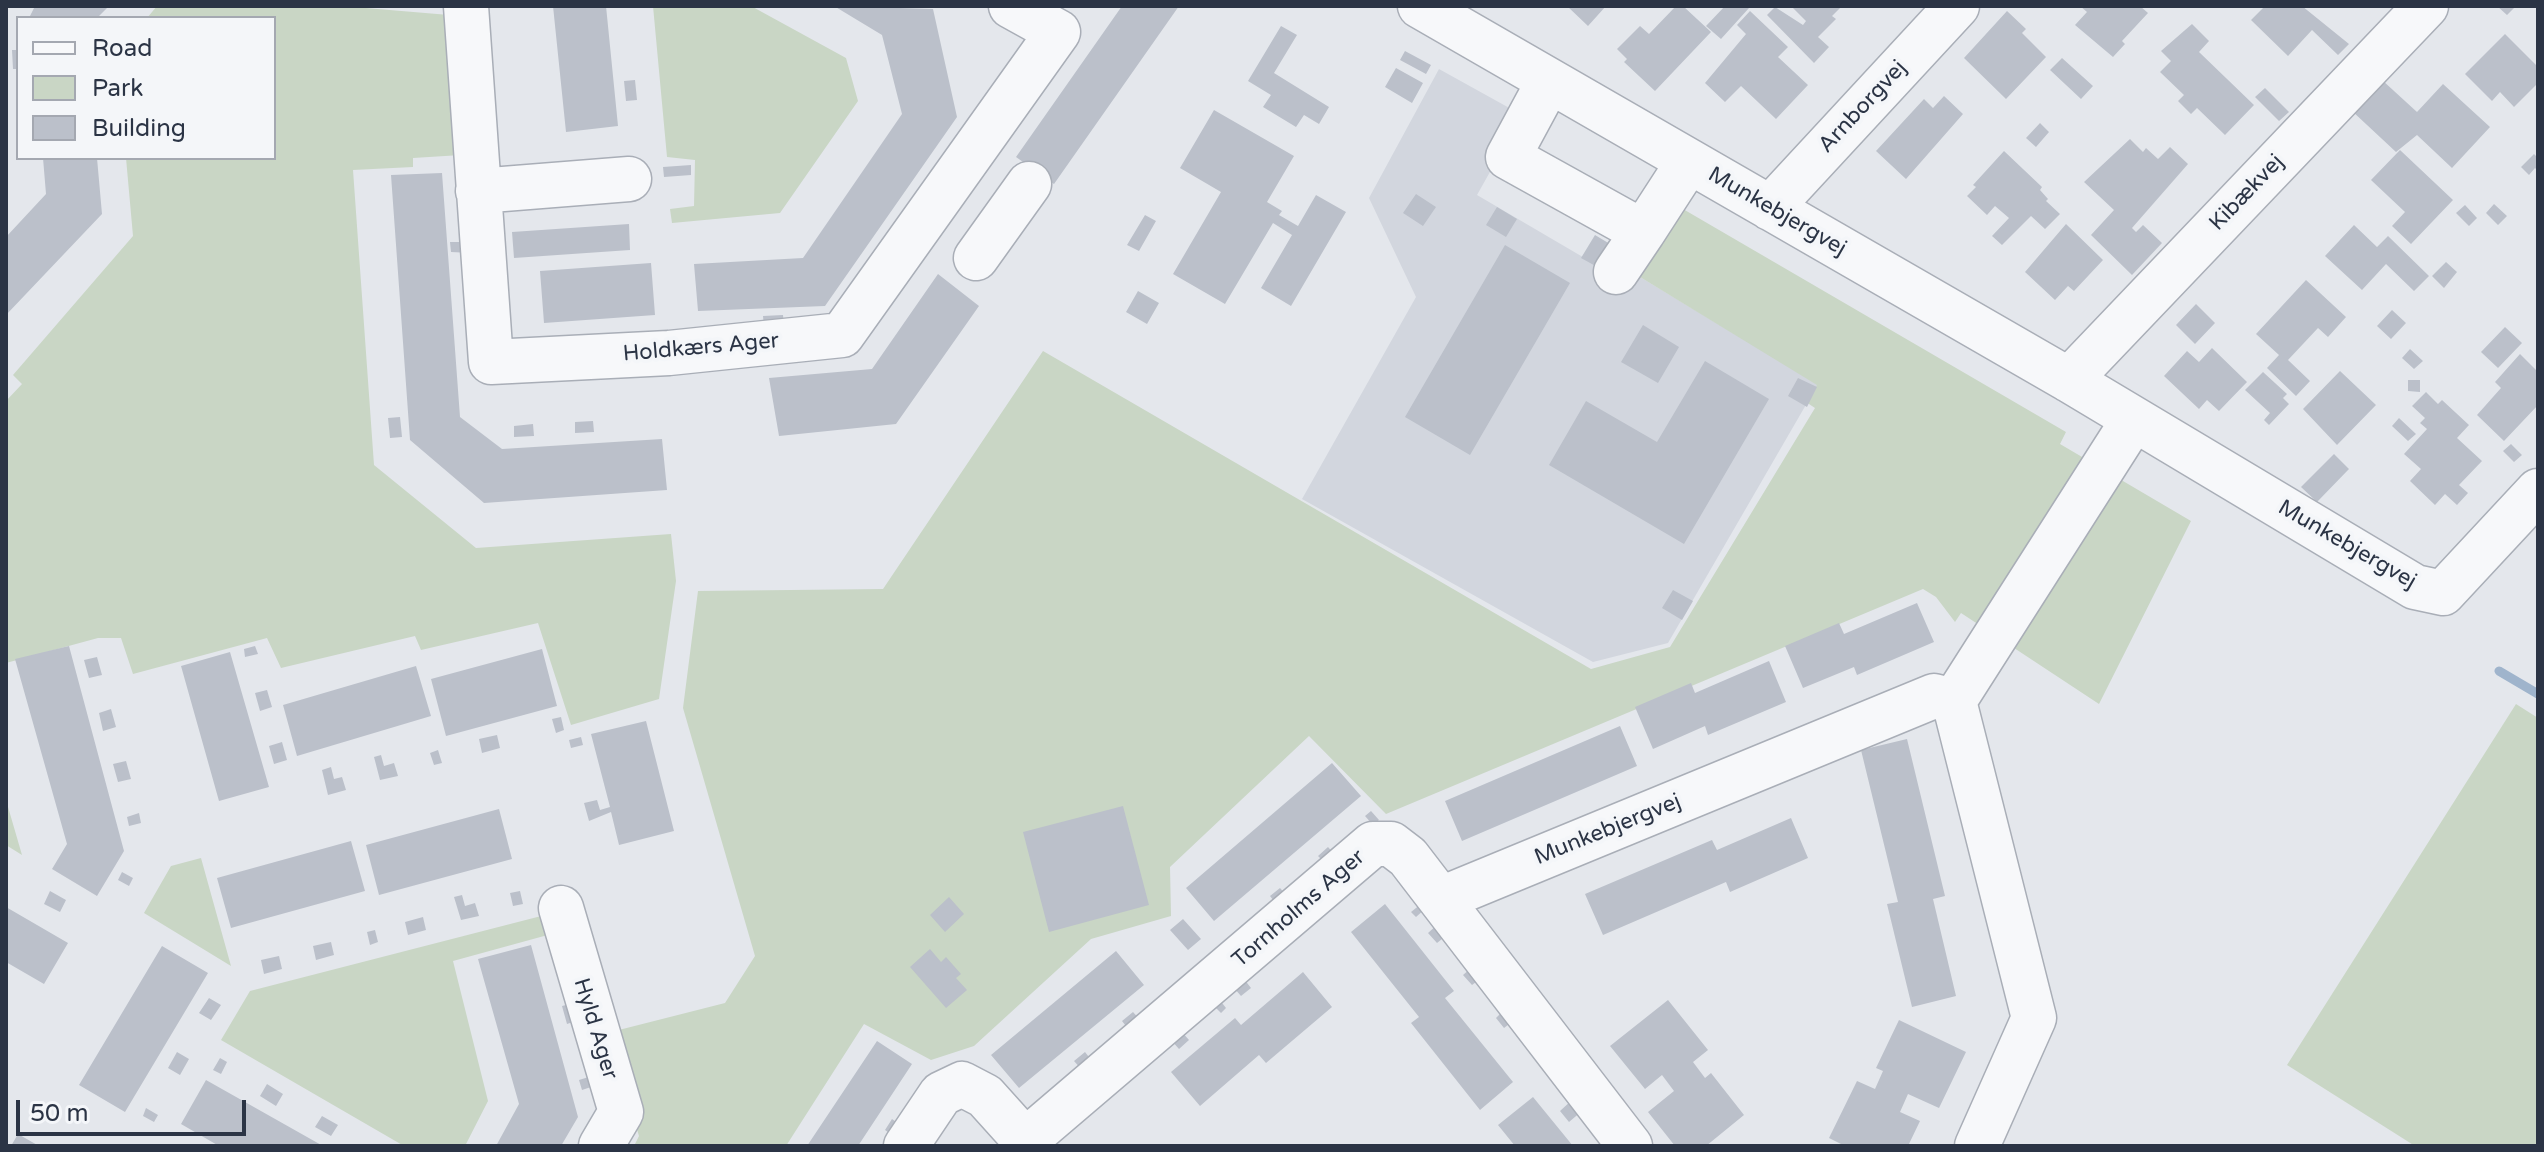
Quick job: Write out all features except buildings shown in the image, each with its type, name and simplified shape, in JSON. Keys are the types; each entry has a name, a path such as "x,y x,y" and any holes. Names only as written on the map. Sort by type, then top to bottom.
{"street":[{"name":"Holdkærs Ager","path":"466,6 491,362 669,353 842,335 1058,32 1011,6"},
{"name":"Munkebjergvej","path":"1420,6 1468,17 1549,81 2069,380 2415,587 2443,593 2538,491"},
{"name":"Arnborgvej","path":"1770,208 1957,6"},
{"name":"Kibækvej","path":"2069,380 2426,6"},
{"path":"1549,81 1508,157 1643,232"},
{"path":"1616,272 1689,161"},
{"path":"478,191 629,179"},
{"path":"976,258 1029,184"},
{"path":"949,185 1001,223"},
{"path":"1977,1146 2034,1018 1954,701 2134,419"},
{"name":"Munkebjergvej","path":"1441,899 1934,696 1954,701"},
{"name":"Tornholms Ager","path":"906,1146 941,1094 962,1084 985,1096 1027,1143 1373,844 1391,844 1408,857 1630,1146"},
{"name":"Hyld Ager","path":"561,908 621,1112 601,1146"}],"shaded area":[{"path":"1439,69 1522,115 1477,195 1634,287 1640,277 1818,384 1668,643 1593,662 1302,499 1416,297 1369,198"}],"green space":[{"path":"157,6 342,6 449,15 461,155 413,158 413,167 353,170 374,465 476,548 671,534 676,581 659,699 571,725 538,623 421,650 415,636 281,668 267,638 133,674 121,638 98,638 6,663 6,401 22,384 13,375 133,236 126,160 276,160 276,16 149,16"},
{"path":"653,6 751,6 846,58 858,101 780,213 672,223 670,209 694,206 695,160 667,157"},
{"path":"1683,209 2066,432 2060,444 2191,521 2099,704 1961,613 1955,622 1936,597 1923,589 1386,814 1309,736 1170,867 1171,916 1091,939 974,1046 931,1060 864,1024 786,1146 634,1146 639,1136 607,1033 725,1003 755,956 683,708 698,591 883,589 1043,351 1591,669 1670,647 1815,408 1806,402 1817,385 1640,277"},
{"path":"2516,704 2538,718 2538,1146 2415,1146 2287,1065"},
{"path":"6,800 22,855 6,845"},
{"path":"201,858 231,966 144,913 171,866"},
{"path":"549,914 555,933 453,961 488,1101 465,1146 404,1146 221,1040 250,991"}],"waterway":[{"path":"2499,671 2538,694"}]}
